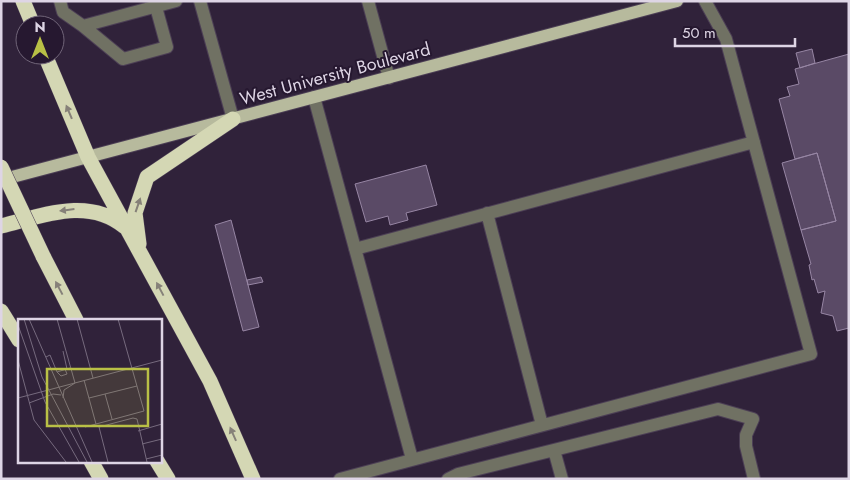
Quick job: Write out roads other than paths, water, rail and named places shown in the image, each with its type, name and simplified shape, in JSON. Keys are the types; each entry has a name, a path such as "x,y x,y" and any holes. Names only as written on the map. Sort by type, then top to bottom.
{"highway":[{"path":"23,1 29,15"},
{"path":"49,65 88,157 210,381 253,479"},
{"path":"140,253 135,213 148,177 233,119"},
{"path":"1,167 75,319"},
{"path":"1,226 59,211 78,209 101,213 120,223 128,230"},
{"path":"1,311 18,338"},
{"path":"92,462 101,479"},
{"path":"158,462 168,479"}],"main road":[{"name":"West University Boulevard","path":"1,180 677,1"}],"street":[{"path":"60,1 63,12 123,59 168,46 156,6"},
{"path":"200,1 233,119"},
{"path":"368,1 389,78"},
{"path":"340,479 811,354 726,38 705,1"},
{"path":"83,26 172,2"},
{"path":"314,97 412,459"},
{"path":"355,249 754,142"},
{"path":"487,213 542,424"},
{"path":"448,479 458,474 718,409 753,419 746,436 746,446 754,479"},
{"path":"554,450 562,479"}]}
